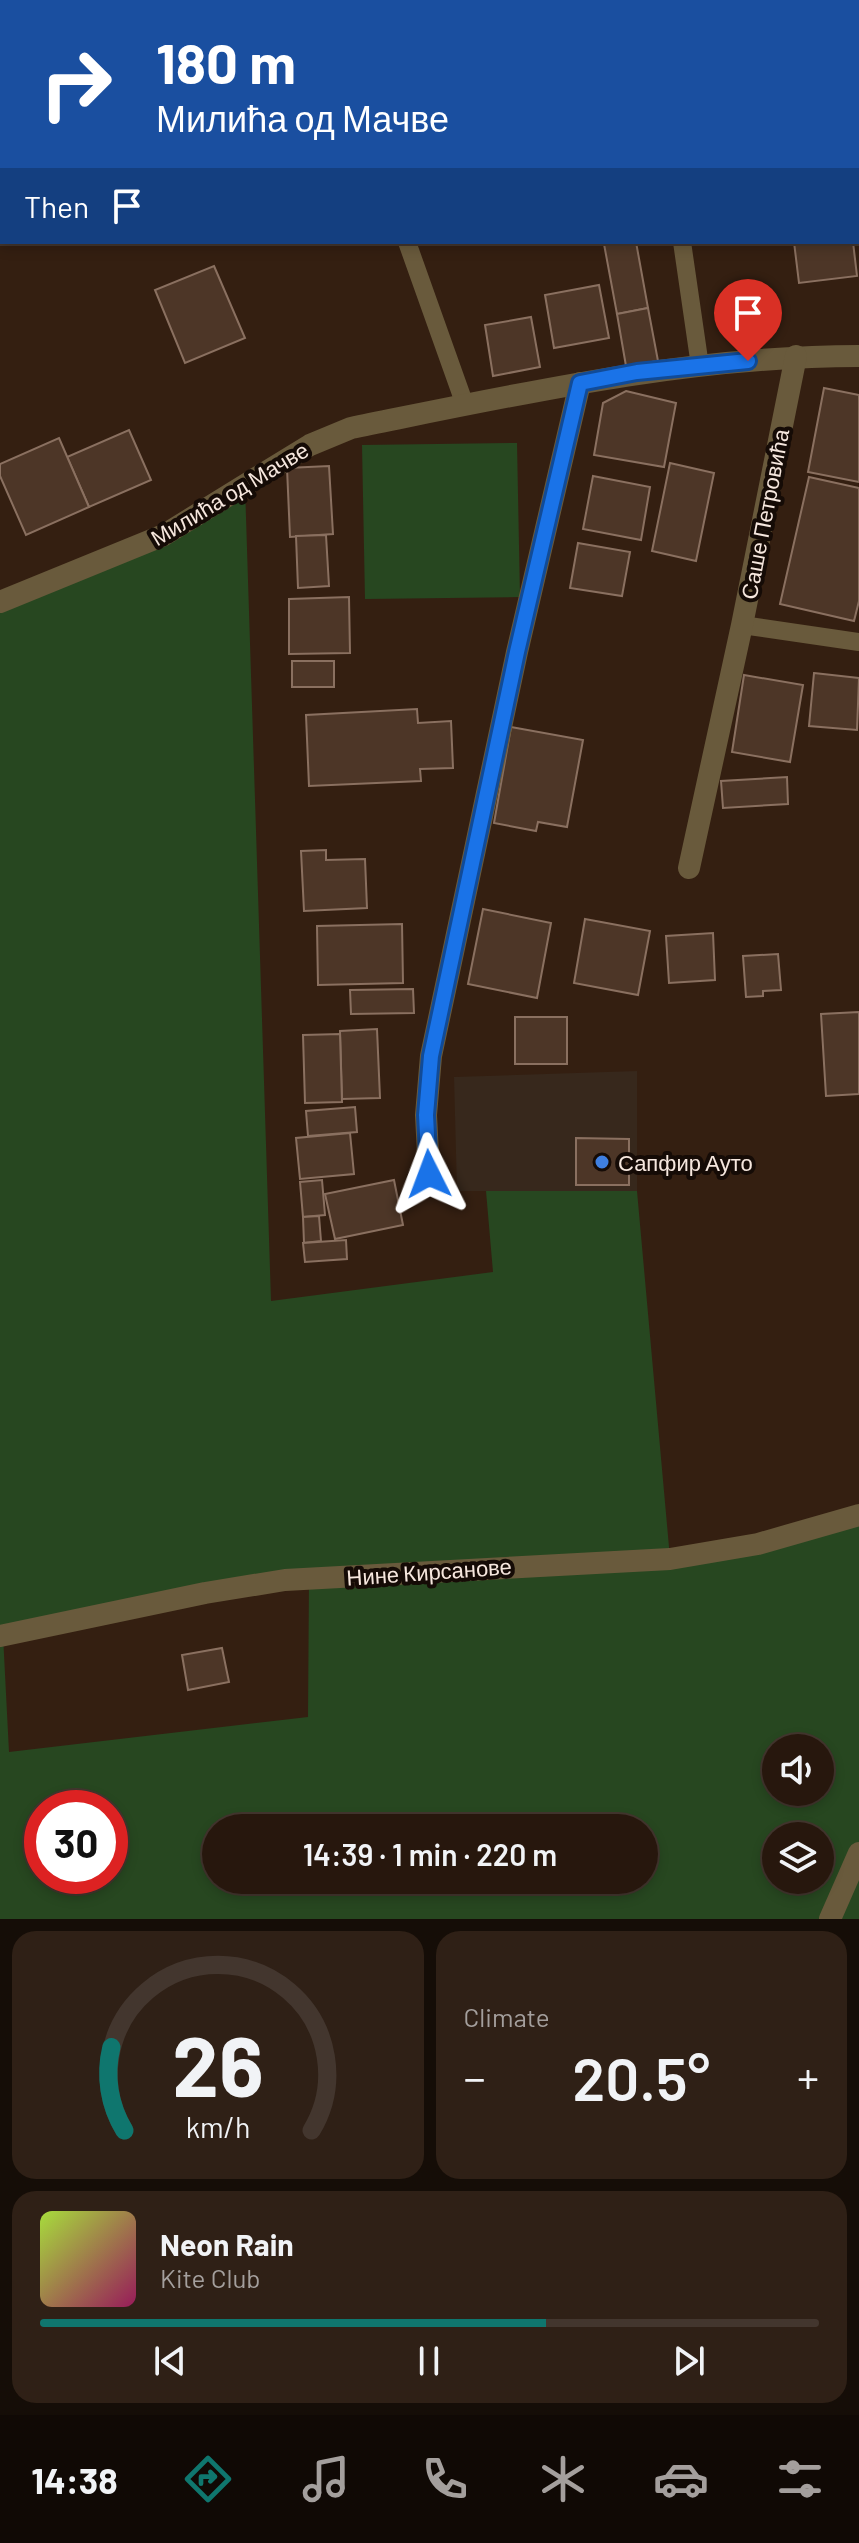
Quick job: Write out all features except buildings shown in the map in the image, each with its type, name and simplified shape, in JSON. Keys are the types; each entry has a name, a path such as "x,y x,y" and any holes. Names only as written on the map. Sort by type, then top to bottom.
{"street":[{"name":"Милића од Мачве","path":"0,602 164,535 330,435 351,428 637,372 796,356 859,356"},
{"name":"Саше Петровића","path":"689,868 796,356"},
{"path":"429,1174 426,1115 431,1056 517,652 580,383"},
{"name":"Нине Кирсанове","path":"0,1636 205,1593 285,1580 670,1559 758,1544 859,1515"},
{"path":"830,1919 859,1853"}],"lane":[{"path":"408,244 465,405"},
{"path":"682,244 700,366"},
{"name":"Саше Петровића","path":"742,625 859,642"}],"shaded area":[{"path":"637,1071 637,1191 457,1191 454,1077"}],"green space":[{"path":"517,443 520,597 365,599 362,445"},
{"path":"245,486 271,1301 493,1272 486,1191 637,1191 670,1558 859,1515 859,1919 0,1919 0,602","holes":["309,1579 308,1717 9,1752 3,1635"]}],"place":[{"name":"Сапфир Ауто","path":"602,1162"}],"route":[{"path":"429,1174 426,1115 431,1056 517,652 580,383 637,372 748,361"}]}
